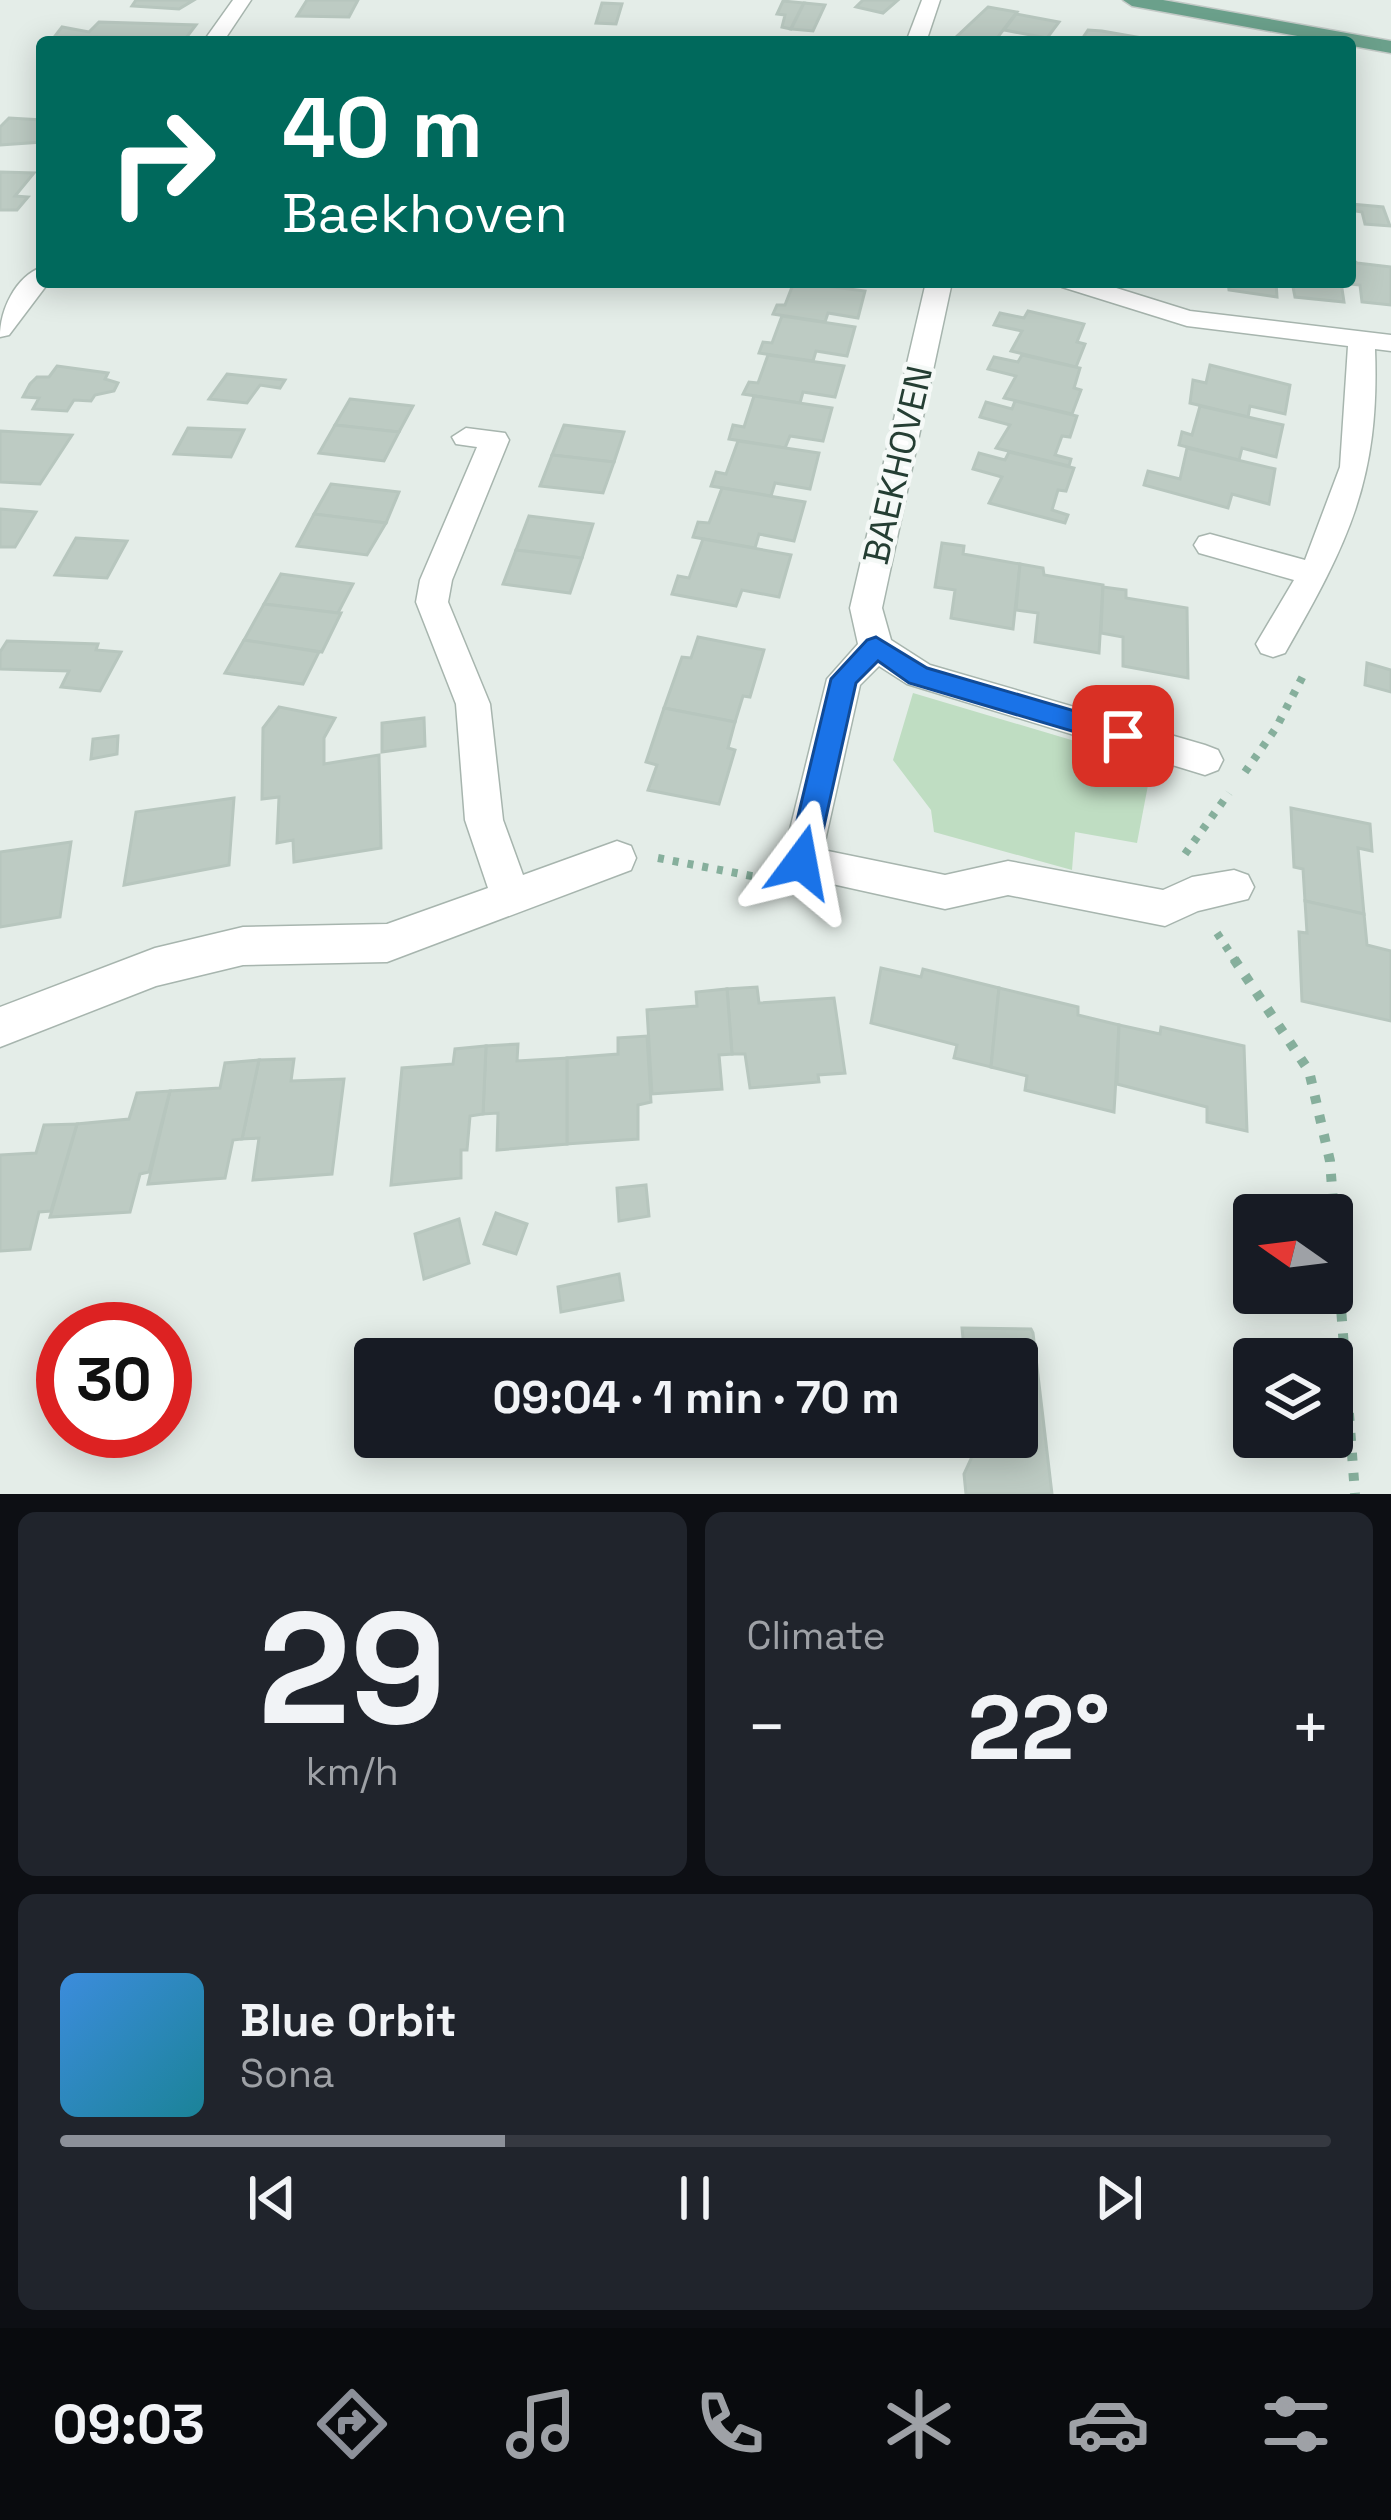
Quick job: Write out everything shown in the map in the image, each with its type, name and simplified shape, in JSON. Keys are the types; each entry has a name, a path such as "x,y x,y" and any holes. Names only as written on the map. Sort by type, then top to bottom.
{"main road":[{"path":"1132,0 1330,36"},
{"path":"1356,41 1391,47"}],"street":[{"path":"216,36 242,0"},
{"path":"918,36 932,0"},
{"path":"0,328 36,282"},
{"name":"BAEKHOVEN","path":"876,647 866,608 938,288"},
{"path":"1090,288 1187,318 1376,342 1359,465 1341,522 1273,644"},
{"path":"466,437 495,440 436,580 432,602 473,704 484,820 510,895"},
{"path":"1210,545 1315,574"},
{"path":"1205,760 919,676 876,647 844,679 801,862 945,892 1008,878 1165,908 1192,895 1234,887"},
{"path":"0,1027 155,967 243,946 387,944 617,858"}],"path":[{"path":"617,858 649,856 766,878 801,862"},
{"path":"1192,895 1309,1071 1330,1161 1355,1494"}],"green space":[{"path":"913,693 1152,764 1137,843 1075,832 1072,870 934,832 931,810 893,760"}],"building":[{"path":"136,0 194,0 179,9 132,6"},
{"path":"307,0 358,0 349,17 297,16"},
{"path":"863,0 898,0 883,13 856,7"},
{"path":"783,1 804,3 791,29 782,27 785,15 777,14"},
{"path":"602,3 622,4 616,24 596,23"},
{"path":"804,3 825,5 813,31 791,29"},
{"path":"988,7 1017,12 999,36 957,36"},
{"path":"1016,14 1059,22 1048,36 1004,30"},
{"path":"99,22 196,25 188,36 55,36 62,27 89,32"},
{"path":"1088,30 1131,36 1084,36"},
{"path":"9,118 36,120 36,142 0,145 0,127"},
{"path":"0,172 34,173 15,196 28,197 17,210 0,210"},
{"path":"1356,204 1383,207 1390,226 1365,224 1362,212 1356,211"},
{"path":"1356,262 1391,267 1391,305 1362,302 1360,285 1356,285"},
{"path":"792,288 865,291 858,318 828,313 825,322 773,314 777,305 785,305"},
{"path":"1276,288 1277,297 1229,290"},
{"path":"1293,288 1342,288 1344,302 1295,297"},
{"path":"1028,311 1084,324 1077,342 1085,344 1076,367 1011,351 1022,331 994,325 1000,313 1024,318"},
{"path":"782,316 855,327 847,356 816,351 813,361 759,353 763,342 772,343"},
{"path":"768,355 844,366 835,397 803,392 800,403 743,394 749,382 758,383"},
{"path":"1022,355 1080,368 1074,388 1081,390 1072,414 1004,398 1016,376 988,369 994,357 1018,362"},
{"path":"1210,365 1290,385 1285,414 1250,406 1248,417 1190,403 1193,380 1206,383"},
{"path":"57,366 108,373 105,379 118,383 114,391 95,395 91,401 74,400 67,411 33,409 39,398 23,397 30,384 37,377 49,377"},
{"path":"227,374 285,380 280,388 260,385 247,403 209,399"},
{"path":"754,396 832,408 823,441 790,436 785,448 729,439 733,425 744,427"},
{"path":"350,399 413,406 399,432 335,425"},
{"path":"1015,401 1077,416 1070,437 1062,436 1055,455 1071,459 1069,466 996,448 1010,425 980,417 986,402 1012,409"},
{"path":"1200,406 1283,425 1276,457 1242,448 1239,460 1179,445 1182,432 1192,435"},
{"path":"335,425 399,432 384,461 319,453"},
{"path":"564,425 624,432 614,462 552,455"},
{"path":"188,428 244,430 231,457 174,454"},
{"path":"0,431 72,435 40,484 0,482"},
{"path":"738,441 819,453 810,489 775,483 771,496 711,486 716,472 726,474"},
{"path":"1187,448 1275,469 1269,504 1232,494 1228,508 1144,485 1148,471 1180,479"},
{"path":"1009,452 1074,468 1066,491 1058,490 1052,510 1068,515 1065,523 989,503 1002,477 973,469 979,453 1005,460"},
{"path":"552,455 614,462 603,493 540,486"},
{"path":"331,484 399,492 386,523 314,514"},
{"path":"722,488 805,502 794,541 759,534 755,548 693,537 698,522 709,523"},
{"path":"0,509 36,512 15,547 0,547"},
{"path":"314,514 386,523 367,555 297,546"},
{"path":"529,516 593,524 582,558 516,550"},
{"path":"76,538 127,541 107,578 55,575"},
{"path":"703,539 791,555 779,597 742,590 736,606 672,594 678,576 689,578"},
{"path":"942,543 964,546 963,554 1020,564 1013,629 951,618 955,590 935,587"},
{"path":"516,550 582,558 570,593 503,584"},
{"path":"1020,564 1043,568 1044,575 1103,585 1099,653 1035,642 1038,613 1016,610"},
{"path":"281,574 353,584 338,613 264,604"},
{"path":"1103,587 1126,590 1126,598 1187,608 1188,678 1123,666 1123,637 1101,633"},
{"path":"264,604 341,613 322,652 244,640"},
{"path":"698,637 764,650 750,697 743,696 735,722 664,708 682,657 691,658"},
{"path":"244,640 319,652 303,684 225,673"},
{"path":"7,641 98,644 96,650 121,652 100,691 61,687 69,671 0,669 0,652"},
{"path":"1367,663 1391,670 1391,692 1365,685"},
{"path":"279,707 335,718 324,738 324,764 379,755 381,848 294,862 293,840 277,843 279,797 262,799 263,728"},
{"path":"664,708 735,722 728,748 735,750 719,804 648,790 657,765 646,762"},
{"path":"424,718 425,746 382,752 382,723"},
{"path":"118,736 117,754 91,759 93,739"},
{"path":"234,798 229,865 124,885 136,812"},
{"path":"1291,808 1370,824 1372,851 1358,848 1364,914 1305,901 1303,869 1294,867"},
{"path":"71,842 60,917 0,927 0,852"},
{"path":"1305,901 1364,914 1367,945 1391,951 1391,1021 1302,1001 1299,932 1307,933"},
{"path":"881,968 921,977 923,969 999,988 991,1067 954,1058 957,1045 871,1023"},
{"path":"757,987 759,1003 834,998 845,1073 818,1075 819,1082 750,1088 745,1054 732,1054 727,989"},
{"path":"999,988 1078,1007 1078,1015 1119,1025 1114,1112 1025,1090 1027,1076 991,1067"},
{"path":"727,989 732,1054 719,1055 722,1089 652,1094 647,1010 697,1006 696,992"},
{"path":"1119,1025 1160,1034 1161,1027 1244,1046 1247,1131 1207,1122 1207,1107 1117,1084"},
{"path":"647,1036 651,1102 638,1105 638,1139 567,1144 567,1058 618,1054 618,1038"},
{"path":"518,1044 517,1061 567,1058 567,1144 497,1150 498,1113 483,1114 486,1046"},
{"path":"486,1046 483,1114 470,1116 467,1150 461,1150 461,1178 391,1185 402,1068 453,1064 455,1049"},
{"path":"294,1059 291,1081 344,1079 332,1174 253,1180 259,1138 242,1139 259,1060"},
{"path":"259,1060 242,1139 233,1140 225,1178 148,1184 170,1091 220,1088 225,1063"},
{"path":"170,1091 149,1172 140,1174 130,1212 50,1217 77,1124 129,1119 137,1093"},
{"path":"77,1124 51,1211 39,1212 30,1249 0,1251 0,1155 36,1153 44,1125"},
{"path":"646,1185 649,1216 619,1221 617,1188"},
{"path":"496,1213 527,1224 516,1254 484,1244"},
{"path":"459,1219 469,1263 424,1279 415,1234"},
{"path":"619,1274 623,1300 561,1312 558,1287"},
{"path":"962,1328 1031,1329 1034,1338 963,1338"},
{"path":"1038,1375 1052,1494 966,1494 964,1474 971,1458 1038,1458"}],"route":[{"path":"801,862 844,679 876,647 919,676 1123,736"}]}
